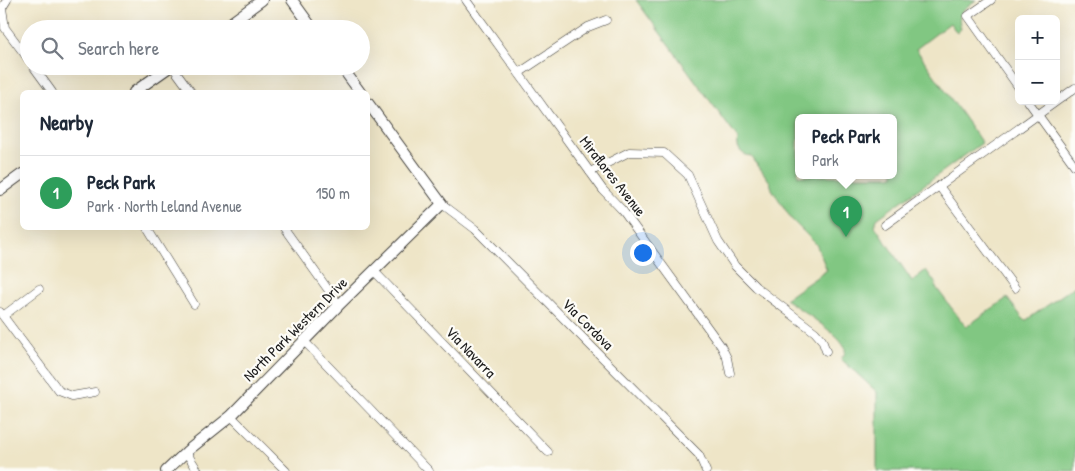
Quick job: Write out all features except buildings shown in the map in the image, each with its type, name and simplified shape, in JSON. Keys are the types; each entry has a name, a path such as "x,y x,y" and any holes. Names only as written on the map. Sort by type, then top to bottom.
{"street":[{"path":"7,0 2,8 5,28 20,48"},
{"path":"234,20 262,0"},
{"path":"292,0 306,20"},
{"name":"Miraflores Avenue","path":"466,0 603,190 623,211 720,346 727,358 730,373"},
{"path":"991,0 968,16 1015,82"},
{"path":"519,74 588,27 606,20"},
{"path":"40,75 51,90"},
{"path":"137,90 159,75"},
{"path":"179,75 190,90"},
{"path":"348,75 359,90"},
{"path":"885,225 1075,88"},
{"path":"1031,105 1075,166"},
{"path":"370,106 442,204"},
{"path":"590,172 629,152 664,153 688,174 718,241 735,266 756,287 815,332 826,350"},
{"path":"0,190 20,175"},
{"path":"939,186 1015,288"},
{"name":"North Park Western Drive","path":"166,471 186,452 231,416 338,305 442,204"},
{"name":"Via Cordova","path":"442,204 475,229 699,455 706,471"},
{"path":"148,230 194,304"},
{"path":"285,230 338,305"},
{"name":"Via Navarra","path":"374,271 548,452"},
{"path":"39,289 2,314 59,391 72,396 95,392"},
{"path":"304,341 429,471"},
{"path":"231,416 286,471"},
{"path":"186,452 198,471"}],"green space":[{"path":"636,0 976,0 960,15 961,29 957,33 950,23 916,49 982,143 877,219 875,226 912,281 926,270 936,284 935,286 966,327 1007,298 1025,321 1075,286 1075,471 877,471 877,392 841,359 845,353 842,343 818,322 785,299 827,270 816,244 792,220 772,189 770,182 751,156 744,154 738,145 738,139"}],"place":[{"name":"Peck Park","path":"846,237"}]}
